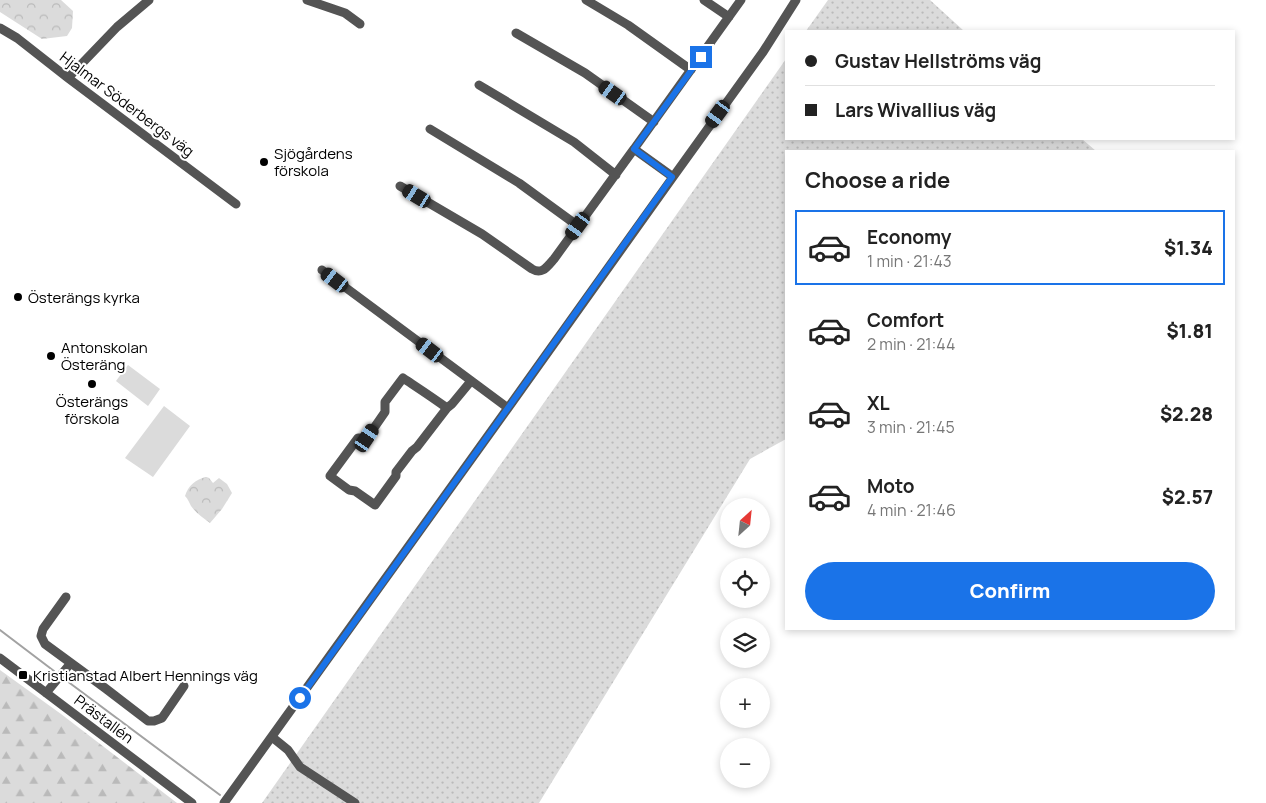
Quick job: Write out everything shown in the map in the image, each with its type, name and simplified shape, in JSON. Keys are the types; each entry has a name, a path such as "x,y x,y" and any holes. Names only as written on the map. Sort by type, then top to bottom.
{"street":[{"path":"68,78 117,27 149,0"},
{"path":"307,0 345,13 360,24"},
{"path":"586,0 628,25 691,70"},
{"path":"704,0 729,17"},
{"path":"400,186 482,234 536,272 544,270 616,175 741,0"},
{"path":"224,803 763,52 796,0"},
{"name":"Hjalmar Söderbergs väg","path":"0,28 17,38 236,204"},
{"path":"516,33 585,73 654,122"},
{"path":"479,85 574,142 616,175"},
{"path":"430,129 518,183 578,226"},
{"path":"634,149 672,177"},
{"path":"322,270 508,408"},
{"path":"447,408 403,378 385,402 385,412 367,438 358,438 330,476 375,505 412,451 471,381"},
{"path":"66,597 43,629 41,636 45,644 70,664 148,720 154,721 162,718 184,686"},
{"name":"Prästallén","path":"0,658 192,803"},
{"path":"46,693 70,664"},
{"path":"272,737 288,750 300,767 355,803"}],"green space":[{"path":"0,0 61,0 73,11 72,28 67,36 42,39 0,12"},
{"path":"828,0 930,0 963,30 807,30"},
{"path":"785,60 785,140 1083,140 1095,150 785,150 785,440 750,459 726,498 720,498 720,508 539,803 262,803"},
{"path":"128,365 160,389 148,406 116,381"},
{"path":"164,406 190,426 153,477 125,458"},
{"path":"206,477 213,483 219,478 227,484 232,493 210,523 195,511 185,496 193,484 199,479"},
{"path":"0,670 61,714 177,803 0,803"}],"waterway":[{"path":"0,630 54,671"},
{"path":"67,681 220,795"}],"place":[{"name":"Sjögårdens förskola","path":"264,162"},
{"name":"Österängs kyrka","path":"18,297"},
{"name":"Antonskolan Österäng","path":"51,356"},
{"name":"Österängs förskola","path":"92,384"},
{"name":"Kristianstad Albert Hennings väg","path":"23,675"}],"route":[{"path":"300,698 672,177 634,149 701,57"}]}
